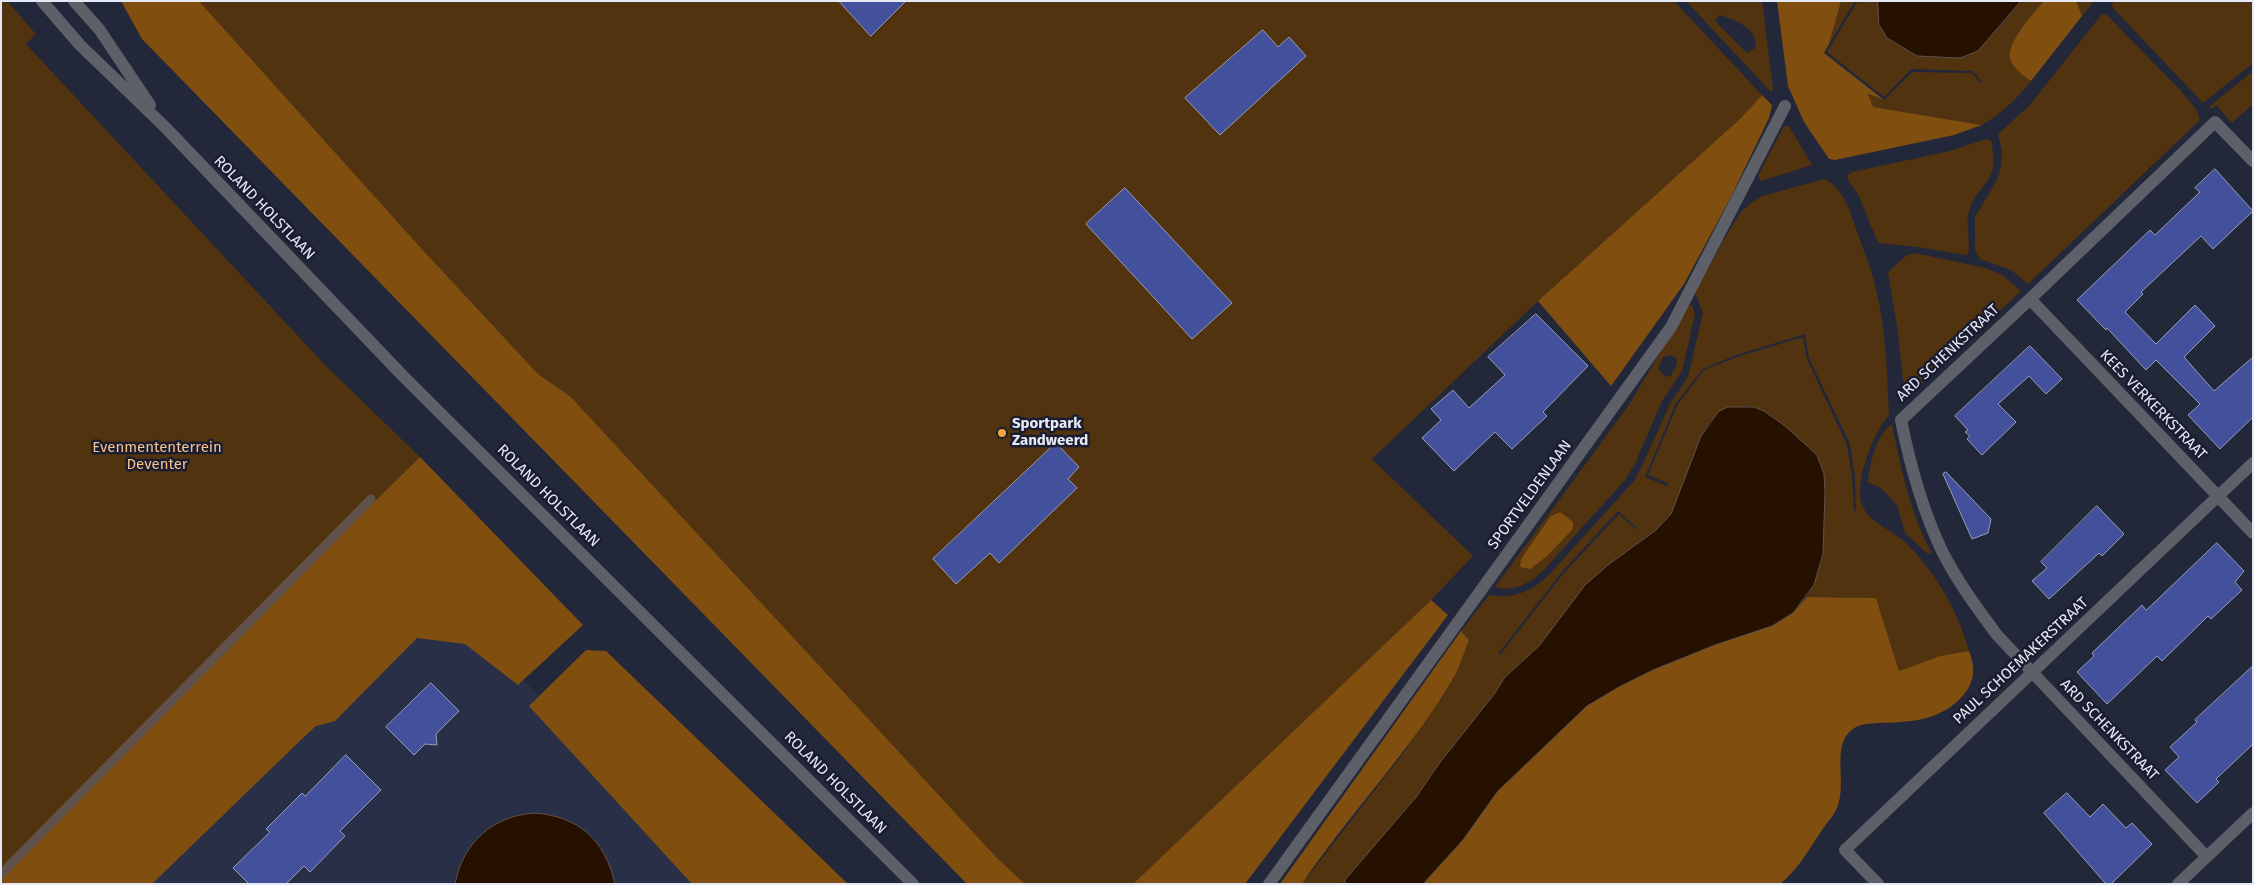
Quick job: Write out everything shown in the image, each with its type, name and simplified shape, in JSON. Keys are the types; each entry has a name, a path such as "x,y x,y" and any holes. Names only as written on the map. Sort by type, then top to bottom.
{"street":[{"name":"ROLAND HOLSTLAAN","path":"43,1 80,45 166,127 404,376 913,884"},
{"name":"ROLAND HOLSTLAAN","path":"74,1 99,29 166,127"},
{"name":"SPORTVELDENLAAN","path":"1269,884 1671,326 1785,106"},
{"name":"ARD SCHENKSTRAAT","path":"2206,856 2032,673 1997,635 1980,611 1943,552 1922,502 1908,457 1901,420 2215,122 2253,161"},
{"name":"KEES VERKERKSTRAAT","path":"2030,299 2253,533"},
{"name":"PAUL SCHOEMAKERSTRAAT","path":"1878,884 1845,850 2253,463"},
{"path":"2178,884 2253,813"}],"shaded area":[{"path":"121,1 199,1 420,247 538,374 571,397 997,858 1025,884 967,884 142,39"},
{"path":"1777,1 1841,1 1829,44 1824,53 1884,100 1868,94 1873,107 1982,125 1954,135 1835,160 1829,159 1804,122 1788,86"},
{"path":"1878,1 2021,1 1978,51 1960,58 1917,56 1887,38 1879,25"},
{"path":"2044,1 2076,1 2082,16 2031,81 2015,68 2010,58 2010,51 2022,28"},
{"path":"1762,95 1772,105 1769,118 1731,197 1684,284 1611,386 1538,301 1741,118"},
{"path":"1728,407 1754,407 1764,411 1785,426 1817,455 1824,474 1823,554 1814,585 1793,613 1772,626 1715,645 1653,670 1587,706 1498,791 1463,840 1423,884 1347,884 1344,881 1417,796 1438,765 1495,693 1505,677 1539,646 1585,585 1608,565 1656,530 1671,514 1701,436 1718,412"},
{"path":"420,457 583,625 518,685 465,644 417,638 335,721 316,726 152,884 1,884 1,872 123,748"},
{"path":"1560,512 1573,522 1573,529 1546,557 1530,569 1520,567 1521,559 1551,516"},
{"path":"425,581 727,884 118,884"},
{"path":"1807,597 1876,598 1899,671 1940,656 1969,651 1973,664 1973,676 1969,687 1960,699 1951,707 1941,712 1911,721 1862,725 1853,729 1846,736 1842,745 1841,787 1837,808 1798,866 1780,884 1423,884 1463,840 1498,791 1587,706 1653,670 1715,645 1772,626 1793,613"},
{"path":"1431,600 1448,615 1245,884 1133,884"},
{"path":"1461,631 1469,640 1459,666 1438,703 1420,729 1302,884 1280,884"},
{"path":"586,650 606,651 848,884 692,884 529,706"},
{"path":"534,813 564,819 588,833 604,855 615,884 455,884 465,856 482,834 505,819"}],"green space":[{"name":"Evenmententerrein Deventer","path":"1,1 7,1 36,34 26,44 325,365 420,457 123,748 1,872"},
{"name":"Sportpark Zandweerd","path":"199,1 1674,1 1762,95 1741,118 1538,301 1372,459 1473,556 1431,600 1133,884 1025,884 997,858 571,397 538,374 420,247"},
{"path":"1686,1 1762,1 1773,89 1771,92","holes":["1719,15 1738,22 1750,30 1756,41 1755,48 1747,53 1715,21"]},
{"path":"1841,1 1855,1 1829,44"},
{"path":"1858,1 1878,1 1879,25 1887,38 1917,56 1960,58 1968,56 2002,25 2021,1 2044,1 2025,24 2022,75 2031,81 2009,105 1982,125 1873,107 1867,94 1884,100 1912,72 1972,73 1980,83 1982,82 1973,71 1911,69 1884,97 1827,52"},
{"path":"2076,1 2094,1 2082,16"},
{"path":"2113,1 2253,1 2253,63 2203,103 2112,7"},
{"path":"2102,14 2107,15 2181,91 2196,109 2200,120 2028,284 2011,270 1980,259 1975,251 1975,217 1997,180 2001,166 2002,153 1998,134 2030,105"},
{"path":"2253,71 2253,104 2232,123 2216,105 2211,109 2209,107"},
{"path":"1784,126 1789,126 1812,165 1761,181 1758,176"},
{"path":"1986,139 1991,141 1993,166 1988,181 1978,193 1969,211 1968,254 1878,243 1859,196 1848,180 1848,175 1852,172 1950,151"},
{"path":"1824,179 1836,188 1846,202 1872,275 1879,304 1886,352 1889,415 1877,433 1866,459 1862,472 1860,497 1863,507 1871,518 1906,543 1927,567 1945,593 1959,621 1969,651 1940,656 1899,671 1876,598 1807,597 1814,585 1823,554 1824,474 1810,448 1764,411 1747,406 1723,410 1711,420 1701,436 1671,514 1656,530 1608,565 1539,646 1505,677 1495,693 1438,765 1417,796 1342,884 1302,884 1405,751 1454,675 1469,640 1461,631 1489,595 1505,596 1519,594 1545,579 1634,481 1670,404 1688,377 1703,313 1695,292 1741,212 1762,196","holes":["1805,334 1809,358 1850,444 1855,477 1856,511 1854,511 1852,477 1847,445 1807,359 1803,337 1737,357 1704,370 1678,404 1648,475 1668,483 1667,486 1645,477 1676,403 1703,369 1736,355","1618,511 1637,528 1635,529 1619,514 1564,573 1500,655 1498,654 1562,572"]},
{"path":"1914,253 1986,268 2002,275 2021,291 1905,400 1898,332 1888,272 1906,256"},
{"path":"1692,305 1695,314 1682,371 1661,403 1635,464 1625,480 1538,576 1515,588 1495,587 1629,405 1687,307","holes":["1670,355 1676,358 1677,364 1670,377 1665,376 1658,368 1663,357"]},
{"path":"1892,424 1912,506 1932,553 1928,554 1905,533 1897,505 1882,489 1868,482 1872,458 1878,442 1886,429"}],"building":[{"path":"839,1 906,1 871,36"},
{"path":"1263,30 1278,47 1289,37 1306,56 1220,135 1185,98"},
{"path":"2215,169 2253,211 2213,249 2201,236 2141,292 2143,294 2125,312 2156,344 2195,305 2215,326 2184,357 2214,391 2253,357 2253,417 2220,449 2188,415 2200,404 2156,360 2146,370 2107,328 2106,330 2077,300 2150,230 2155,235 2200,192 2195,188"},
{"path":"1125,188 1232,303 1192,339 1086,224"},
{"path":"1536,314 1588,366 1543,412 1547,416 1512,449 1495,432 1454,471 1422,438 1441,420 1431,409 1453,390 1469,408 1505,375 1488,357"},
{"path":"2030,346 2062,379 2046,394 2029,376 1998,404 2016,422 1982,455 1967,439 1970,436 1965,432 1968,430 1955,416"},
{"path":"1056,443 1079,467 1068,479 1077,488 999,563 990,553 956,584 933,559"},
{"path":"1946,472 1991,519 1988,533 1972,539 1943,474"},
{"path":"2097,506 2124,534 2102,556 2099,553 2049,599 2032,581 2047,568 2041,562"},
{"path":"2217,543 2244,571 2235,582 2242,590 2211,619 2208,616 2162,661 2157,656 2107,704 2077,672 2094,656 2092,653 2142,605 2146,610"},
{"path":"2253,666 2253,744 2216,779 2219,782 2197,803 2165,770 2179,757 2170,747 2197,722 2195,720"},
{"path":"431,683 459,711 436,734 437,745 425,744 414,755 386,727"},
{"path":"346,755 381,790 340,831 345,836 310,872 304,866 286,884 249,884 233,868 270,832 266,829 302,793 305,796"},
{"path":"2067,793 2090,817 2103,804 2126,828 2132,823 2152,844 2111,884 2106,884 2044,813"}],"waterway":[{"path":"1,874 371,499"}],"place":[{"name":"Sportpark Zandweerd","path":"1002,433"}]}
